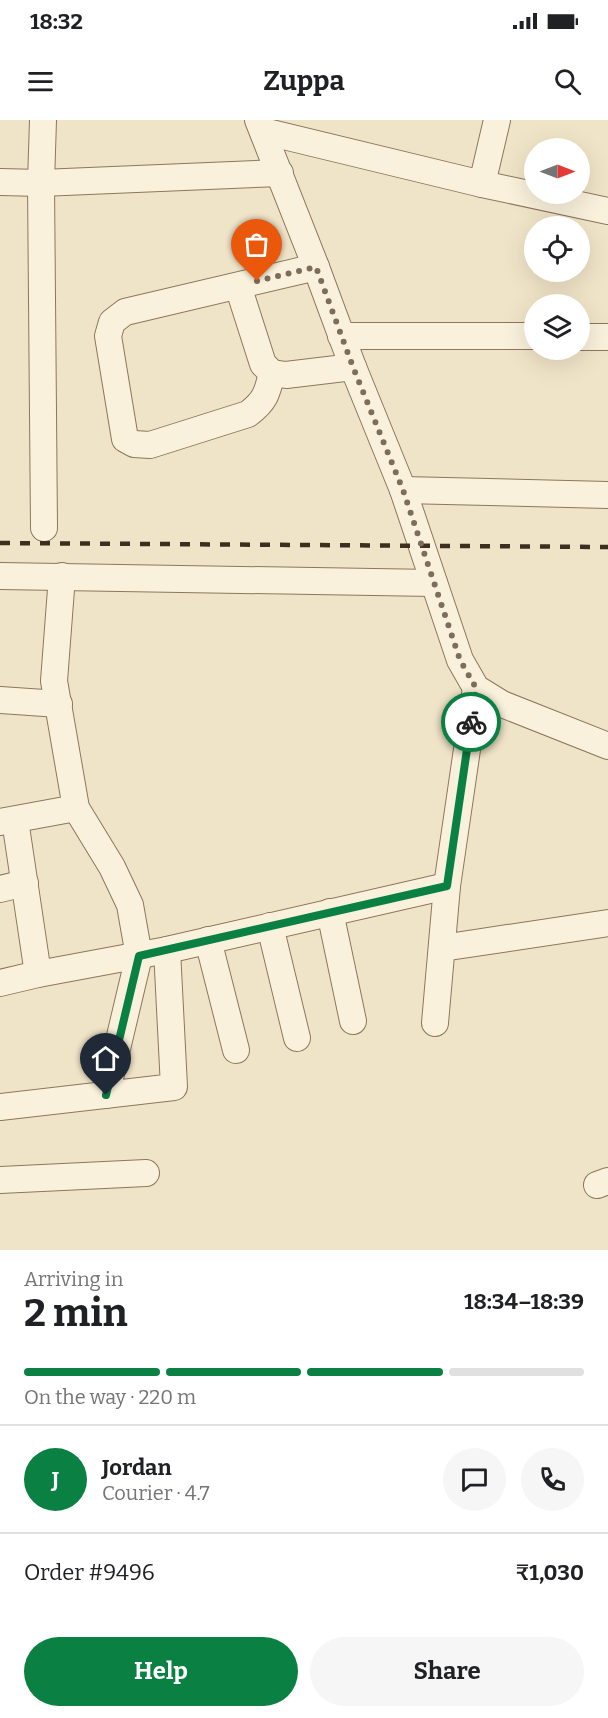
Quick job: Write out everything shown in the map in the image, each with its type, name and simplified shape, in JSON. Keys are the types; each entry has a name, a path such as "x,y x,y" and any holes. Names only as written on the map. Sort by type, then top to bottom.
{"street":[{"path":"43,120 41,183 44,528"},
{"path":"482,184 497,120"},
{"path":"261,126 482,184 608,211"},
{"path":"261,126 353,367 403,490 460,660 476,688 502,704 608,746"},
{"path":"0,182 41,183 280,173"},
{"path":"272,374 267,395 259,406 248,414 150,445 134,444 125,439 108,336 112,322 125,312 316,267"},
{"path":"238,286 264,364 272,374 286,375 353,367"},
{"path":"341,336 524,336"},
{"path":"590,336 608,337"},
{"path":"403,490 608,495"},
{"path":"0,576 435,583"},
{"path":"62,576 54,681 76,808 112,867 129,905 139,956 106,1095"},
{"path":"435,1023 447,886 476,688"},
{"path":"0,700 58,704"},
{"path":"38,974 25,883 8,821 76,808"},
{"path":"0,889 25,883"},
{"path":"0,983 168,950 447,886"},
{"path":"330,912 353,1021"},
{"path":"442,948 608,923"},
{"path":"270,926 297,1038"},
{"path":"208,940 236,1050"},
{"path":"0,1107 174,1088 168,950"},
{"path":"0,1180 146,1173"}],"railway":[{"path":"0,543 608,547"}],"way so far":[{"path":"257,281 316,267 353,367 403,490 460,660 476,688 471,722"}],"route":[{"path":"106,1095 139,956 447,886 471,722"}]}
